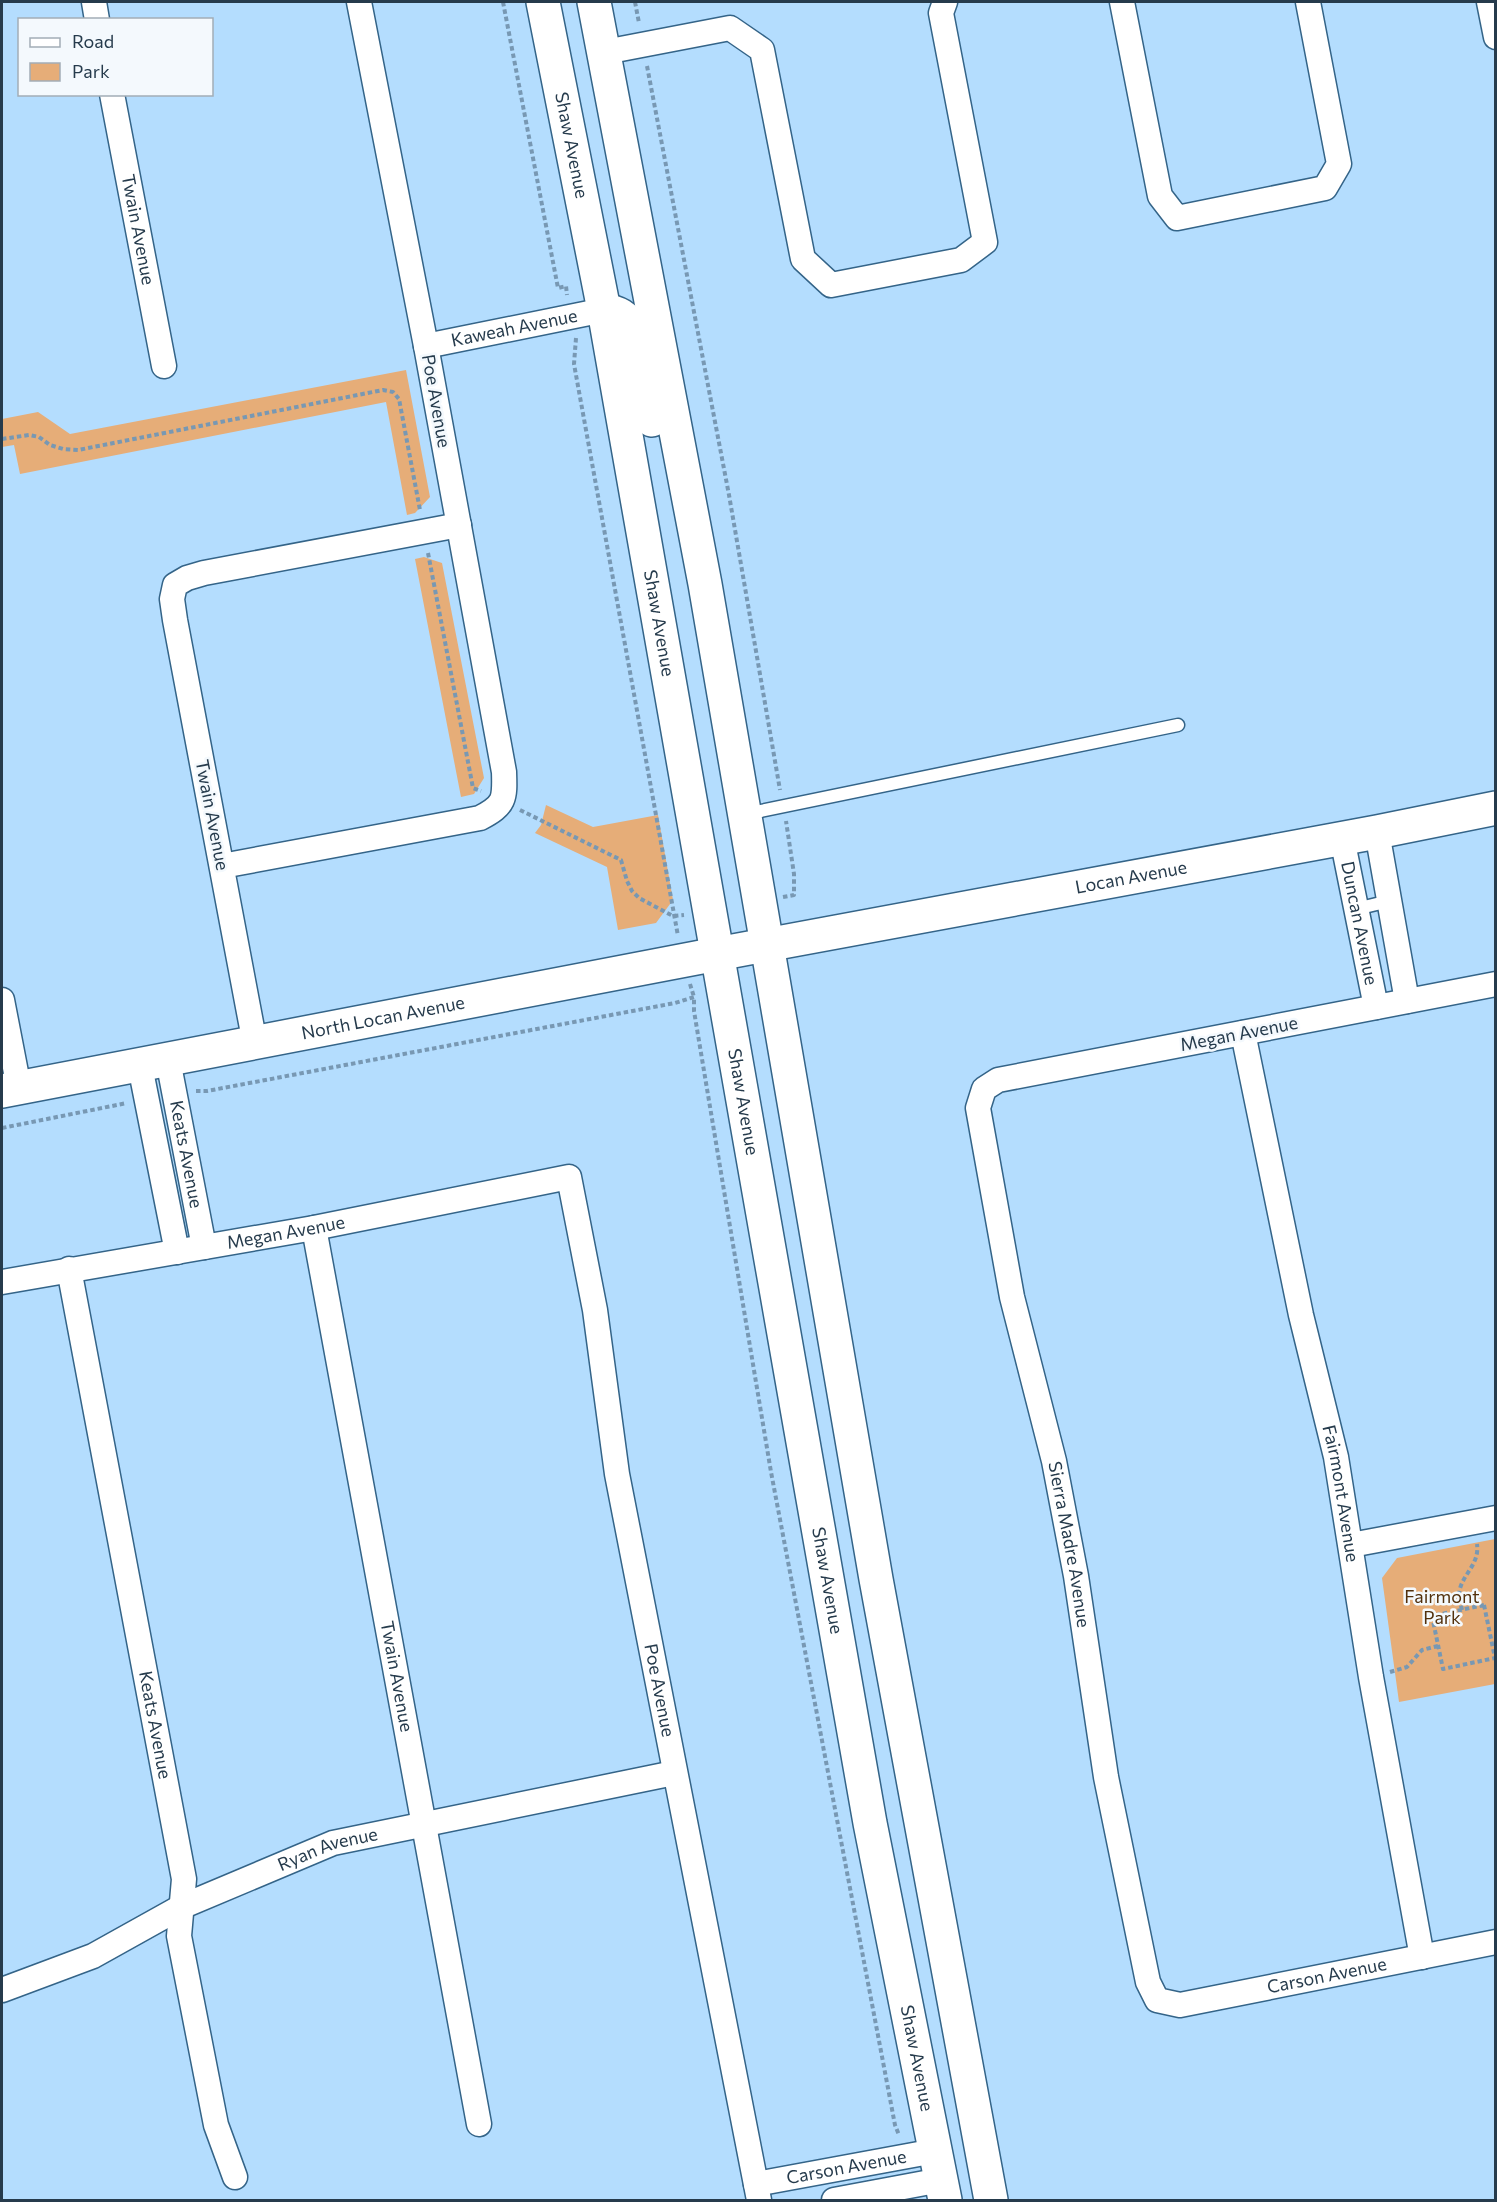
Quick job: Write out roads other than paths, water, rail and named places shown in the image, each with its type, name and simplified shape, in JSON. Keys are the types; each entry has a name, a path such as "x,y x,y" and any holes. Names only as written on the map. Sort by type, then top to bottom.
{"main road":[{"name":"Shaw Avenue","path":"543,2 604,310 870,1823 940,2177"},
{"path":"594,2 705,584 874,1568 991,2200"},
{"path":"604,310 615,311 626,318 632,328 669,499 678,530 705,584"},
{"name":"Locan Avenue","path":"767,945 1496,808"},
{"name":"North Locan Avenue","path":"10,1090 767,945"},
{"path":"940,2177 952,2160 962,2170 972,2200"}],"street":[{"path":"94,2 97,18"},
{"name":"Poe Avenue","path":"222,867 480,818 495,810 505,794 504,772 459,525 359,2"},
{"path":"605,52 730,28 762,50 803,259 831,285 961,260 985,242 941,14 945,2"},
{"path":"1122,2 1160,196 1177,218 1325,188 1339,164 1308,2"},
{"path":"1489,2 1496,37"},
{"name":"Twain Avenue","path":"112,96 165,366"},
{"name":"Kaweah Avenue","path":"426,346 604,310"},
{"name":"Twain Avenue","path":"255,1044 175,620 172,599 175,585 187,578 204,573 459,525"},
{"name":"Duncan Avenue","path":"1377,832 1407,1001"},
{"name":"Duncan Avenue","path":"1342,838 1376,1007"},
{"name":"Megan Avenue","path":"984,1089 998,1080 1496,984"},
{"path":"2,1000 10,1090"},
{"name":"Fairmont Avenue","path":"1243,1033 1300,1315 1336,1457 1371,1677 1422,1957"},
{"name":"Keats Avenue","path":"154,1063 204,1247"},
{"name":"Keats Avenue","path":"154,1063 177,1252"},
{"name":"Sierra Madre Avenue","path":"984,1089 978,1108 1012,1297 1054,1461 1076,1576 1106,1777 1148,1982 1157,2000"},
{"name":"Poe Avenue","path":"569,1177 595,1310 617,1474 757,2192"},
{"name":"Megan Avenue","path":"2,1282 314,1227 569,1177"},
{"name":"Twain Avenue","path":"314,1227 480,2124"},
{"name":"Keats Avenue","path":"69,1269 184,1880 178,1936 216,2125 235,2177"},
{"path":"1351,1545 1484,1520"},
{"name":"Ryan Avenue","path":"2,1990 93,1956 181,1907 333,1844 674,1773"},
{"name":"Carson Avenue","path":"1157,2000 1180,2005 1496,1942"},
{"name":"Carson Avenue","path":"757,2192 940,2177"},
{"name":"Carson Avenue","path":"834,2200 940,2177"}],"lane":[{"path":"745,814 1178,725"},
{"path":"1356,909 1389,901"}],"park label":[{"name":"Fairmont Park","path":"1442,1607"}]}
